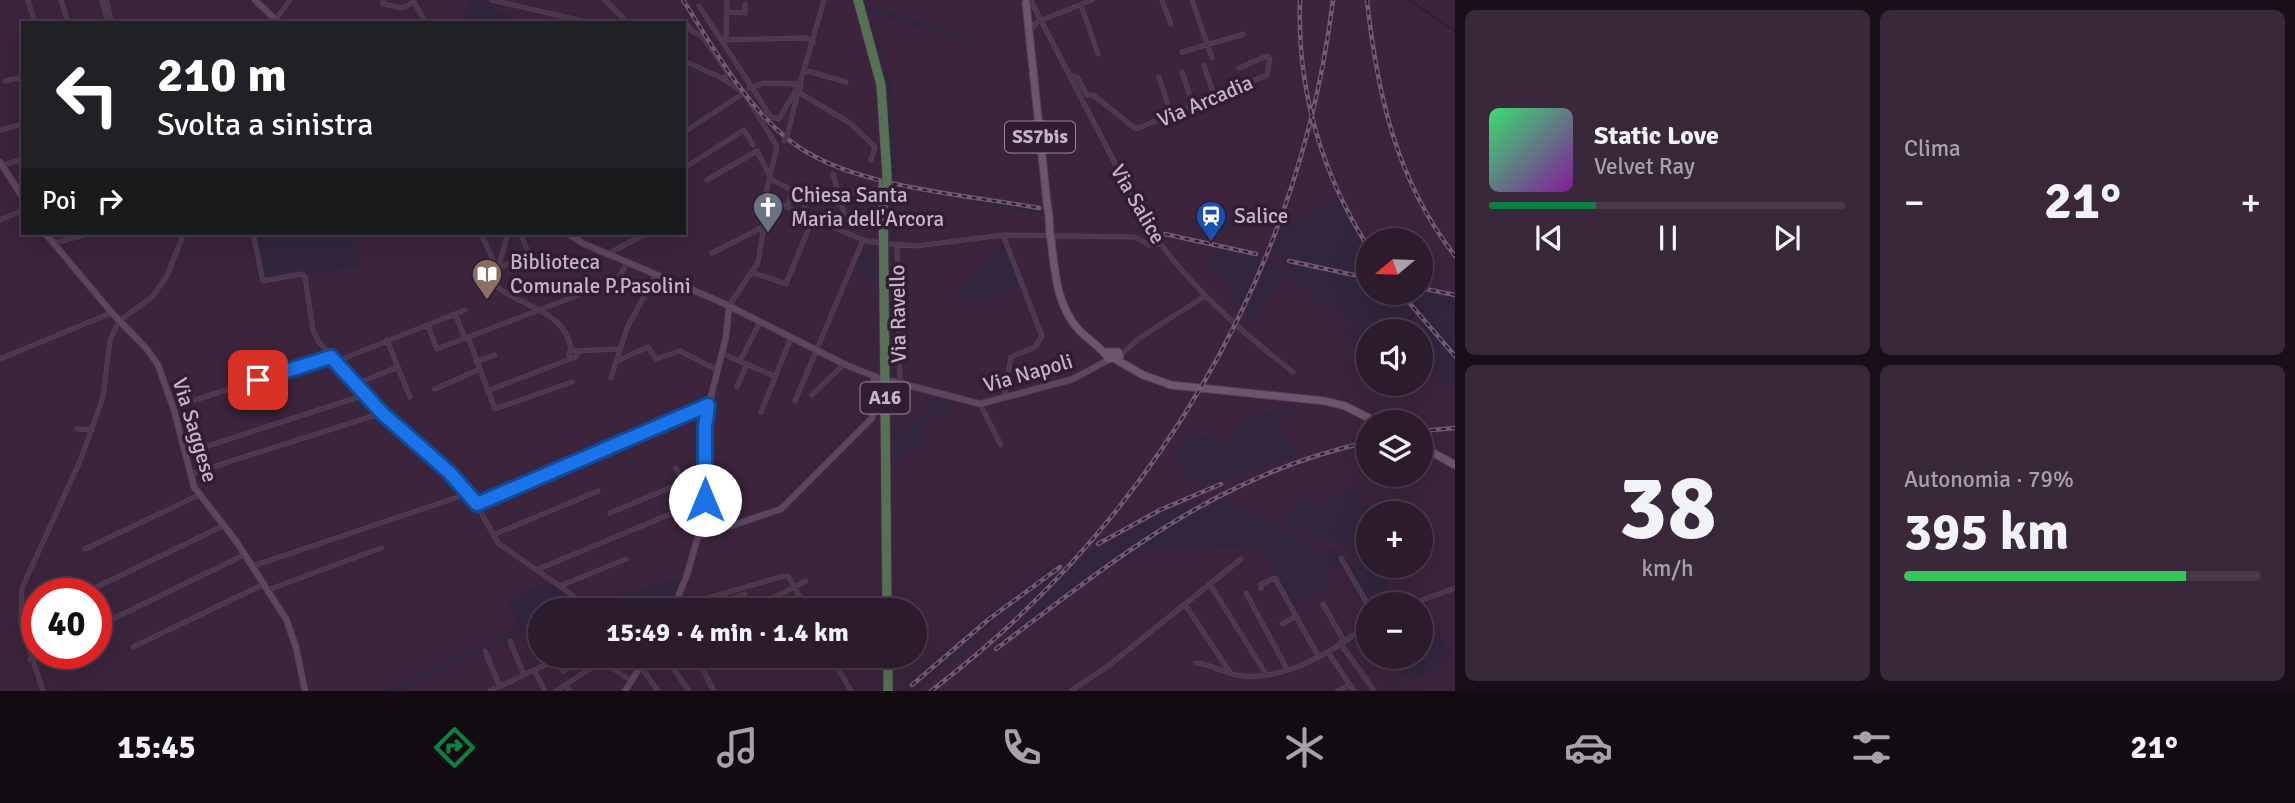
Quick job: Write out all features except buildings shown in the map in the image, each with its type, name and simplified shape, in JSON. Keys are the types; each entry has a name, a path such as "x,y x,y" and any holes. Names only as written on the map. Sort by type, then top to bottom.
{"highway":[{"name":"A16","path":"857,4 881,85 885,180 889,598"},
{"path":"889,668 890,691"}],"main road":[{"path":"255,0 274,21"},
{"name":"SS7bis","path":"1028,1 1029,42 1051,237 1063,305 1074,325 1093,342 1143,375 1171,385 1325,401 1356,412"},
{"path":"1,163 21,195"},
{"name":"Via Saggese","path":"47,235 158,365 173,407 189,475 199,495 244,555 290,628 305,691"},
{"path":"571,235 607,254 729,306 844,364 881,379"},
{"path":"677,598 698,537 705,500 708,405 723,354 729,306"},
{"path":"1093,342 1100,355 1093,369"},
{"name":"Via Napoli","path":"892,382 980,404 1003,400 1073,379 1113,356"},
{"path":"698,537 781,509 872,418 874,376"},
{"path":"1433,453 1455,466"},
{"path":"625,691 640,668"}],"street":[{"path":"28,0 34,21"},
{"path":"61,0 67,21"},
{"path":"104,0 107,20"},
{"path":"104,0 112,21"},
{"path":"276,21 290,0"},
{"path":"383,0 383,4 402,8 414,1 425,21"},
{"path":"492,0 582,21"},
{"path":"605,0 626,21"},
{"path":"724,39 727,0"},
{"path":"1029,42 1031,29 1042,20 1092,0"},
{"path":"1162,0 1171,24"},
{"path":"1192,0 1212,58"},
{"path":"729,306 753,273 764,227 769,175 777,146 784,142 788,133 798,87 823,1"},
{"name":"Via Salice","path":"1028,1 1042,20 1160,244 1205,296 1245,334 1293,372"},
{"path":"727,12 745,13 745,4"},
{"path":"1081,5 1098,54"},
{"path":"699,6 724,39 749,88 776,120 798,87"},
{"path":"615,21 616,12"},
{"path":"686,23 693,32 702,36 728,73 724,80"},
{"path":"1182,52 1244,34"},
{"path":"724,39 806,38 813,42"},
{"name":"Via Arcadia","path":"1071,75 1077,77 1087,95 1097,98 1136,129 1268,75 1270,59 1267,56 1239,68"},
{"path":"686,62 744,93 777,146"},
{"path":"1204,65 1214,96"},
{"path":"804,70 846,82"},
{"path":"1182,72 1192,105"},
{"path":"2,81 21,76"},
{"path":"1159,77 1171,114"},
{"path":"749,88 764,83 798,87 860,131 875,146 871,160"},
{"path":"686,131 744,93"},
{"path":"0,130 21,125"},
{"path":"686,167 744,130 753,145"},
{"path":"707,180 757,151 769,175 792,190 787,207"},
{"path":"1,163 21,159"},
{"path":"833,174 844,213 838,229"},
{"path":"802,213 812,189"},
{"path":"839,196 861,190"},
{"path":"816,195 842,205"},
{"path":"766,198 863,240 880,243"},
{"path":"0,220 21,211"},
{"path":"753,273 785,285 813,218"},
{"path":"712,253 764,227"},
{"path":"55,243 84,235"},
{"path":"21,628 22,588 92,430 106,382 110,340 120,321 152,297 167,276 183,235"},
{"path":"253,235 264,281 301,274 305,277 313,330 331,357 382,413 435,457 470,493 493,536 510,555 576,598"},
{"path":"482,235 497,269"},
{"path":"487,391 576,356 566,332 539,309 498,288 495,282 497,269 507,235"},
{"path":"497,269 529,254 521,235"},
{"path":"607,254 644,235"},
{"path":"891,244 917,246 1003,235 1135,237 1149,244 1160,244"},
{"path":"1003,235 1042,336 1035,347 1011,357 1003,400"},
{"path":"794,401 863,240"},
{"name":"Via Ravello","path":"897,245 900,383"},
{"path":"428,326 437,349 618,280 627,262"},
{"path":"611,378 628,328 656,274"},
{"name":"Via Napoli","path":"1113,356 1205,296"},
{"path":"337,361 465,310"},
{"path":"0,359 112,313"},
{"path":"455,314 497,410 572,382"},
{"path":"740,361 760,322"},
{"path":"761,412 791,338"},
{"path":"387,340 410,397"},
{"path":"617,361 648,347 656,359 680,351 719,370"},
{"path":"574,351 621,349"},
{"path":"723,354 774,376"},
{"path":"476,362 495,355"},
{"path":"173,407 331,357"},
{"path":"737,387 747,364"},
{"path":"811,395 844,364"},
{"path":"356,384 398,366"},
{"path":"435,389 478,370"},
{"path":"184,453 365,395"},
{"path":"980,404 1001,445"},
{"path":"477,504 708,405"},
{"path":"189,475 382,413"},
{"path":"77,429 92,430"},
{"path":"676,468 683,482"},
{"path":"610,513 705,473"},
{"path":"493,536 598,491"},
{"path":"251,567 470,493"},
{"path":"85,550 199,495"},
{"path":"536,570 705,500"},
{"path":"112,580 223,526"},
{"path":"133,647 264,588 381,548"},
{"path":"112,619 244,555"},
{"path":"1342,558 1360,592"},
{"path":"560,586 626,559"},
{"path":"1071,691 1186,606 1241,559"},
{"path":"712,598 786,576 800,598"},
{"path":"1261,588 1261,584 1275,578 1318,656"},
{"path":"775,598 806,581"},
{"path":"1211,586 1266,674"},
{"path":"1433,597 1455,588"},
{"path":"1246,593 1287,669"},
{"path":"735,598 745,594"},
{"path":"1323,604 1342,642 1373,689"},
{"path":"1186,606 1230,673"},
{"path":"1282,624 1296,616"},
{"path":"1196,663 1248,676 1266,674 1287,669 1318,656 1356,632"},
{"path":"510,641 524,676"},
{"path":"485,651 500,687"},
{"path":"1327,651 1354,691"},
{"path":"490,691 538,668"},
{"path":"563,671 569,668"},
{"path":"556,691 591,668"},
{"path":"612,668 632,681"},
{"path":"642,668 657,691"},
{"path":"673,668 689,691"},
{"path":"702,668 714,691"},
{"path":"838,668 851,691"},
{"path":"34,669 43,691"},
{"path":"534,670 545,691"},
{"path":"566,685 570,691"},
{"path":"1337,691 1350,685"}],"shaded area":[{"path":"471,0 499,4 497,12 510,13 505,21 464,21"},
{"path":"863,3 948,31 1029,67 1030,71 979,47 868,12 891,84 895,180 890,179 883,85"},
{"path":"890,183 1045,212 1046,216 892,188 894,215 898,220 895,242 890,242"},
{"path":"1336,193 1356,230 1356,273 1272,253 1281,229 1303,219"},
{"path":"1210,207 1257,246 1249,246 1232,233 1188,223"},
{"path":"256,235 352,235 359,266 307,276 306,271 264,278"},
{"path":"1002,242 1020,284 986,301 952,300"},
{"path":"864,244 875,246 875,283 857,276 860,269 853,267"},
{"path":"1200,245 1264,257 1242,306 1234,297 1235,289 1208,263 1219,251"},
{"path":"891,247 895,250 897,376 892,379"},
{"path":"1270,257 1356,335 1356,340 1288,277 1256,308 1262,314 1248,329 1243,324"},
{"path":"1281,261 1356,277 1356,305 1407,305 1419,319 1365,317 1356,319 1356,329"},
{"path":"1433,293 1455,298 1455,354 1433,329 1433,319 1425,319 1412,305 1433,305"},
{"path":"1433,334 1455,359 1455,388 1433,375"},
{"path":"893,385 898,388 898,437 937,398 958,404 919,426 924,442 898,459 898,555"},
{"path":"1299,402 1275,432 1303,453 1213,485 1206,482 1204,485 1181,472 1191,461 1176,460 1171,455 1186,433 1212,437 1222,446 1246,420"},
{"path":"1356,483 1355,490 1362,501 1356,501 1356,540 1315,542 1318,534 1304,533 1282,522 1279,528 1301,538 1302,543 1307,542 1307,550 1338,549 1341,554 1338,556 1342,564 1327,573 1332,584 1293,606 1261,546 1254,545 1246,556 1249,546 1308,495 1315,505 1324,506"},
{"path":"1198,495 1200,502 1144,538 976,662 1024,619 1087,554"},
{"path":"1218,498 1270,524 1244,547 1139,552 1121,564 1119,560 1180,519"},
{"path":"1079,552 982,620 911,683 914,686 1009,607 1068,566 1006,627 998,617 983,631 982,639 915,690 903,691 907,681 922,668 927,668 927,664 992,609 1063,558"},
{"path":"1356,562 1356,578 1383,578 1391,592 1363,592 1349,566"},
{"path":"683,580 676,598 598,598"},
{"path":"550,582 574,598 528,598 528,630 403,691 387,691 444,660 519,628 508,600"},
{"path":"1433,624 1452,655 1433,668"},
{"path":"1395,669 1432,669 1419,678 1413,671 1405,676 1401,671 1398,673"}],"waterway":[{"path":"1409,0 1455,31"},
{"path":"1448,302 1455,304"},
{"path":"1408,319 1414,314"}],"railway":[{"path":"683,0 730,74 758,110 789,140 814,156 843,169 908,187 1039,208"},
{"path":"1300,0 1303,66 1315,129 1337,189 1356,228"},
{"path":"931,691 1010,625 1082,551 1146,471 1202,386 1249,295 1287,201 1315,102 1333,0"},
{"path":"1367,0 1377,69 1393,134 1418,197 1455,256"},
{"path":"1165,234 1256,254"},
{"path":"1289,261 1356,275"},
{"path":"1433,290 1455,295"},
{"path":"1411,305 1455,356"},
{"path":"1433,430 1455,428"},
{"path":"996,649 1127,552 1216,498 1263,475 1356,445"},
{"path":"1098,544 1160,510 1221,484"},
{"path":"912,685 989,619 1060,567"}],"place":[{"name":"Chiesa Santa Maria dell'Arcora","path":"768,234"},
{"name":"Salice","path":"1211,243"},
{"name":"Biblioteca Comunale P.Pasolini","path":"487,301"}],"route":[{"path":"258,380 331,357 382,413 435,457 470,493 477,504 708,405 705,427 705,500"}]}
